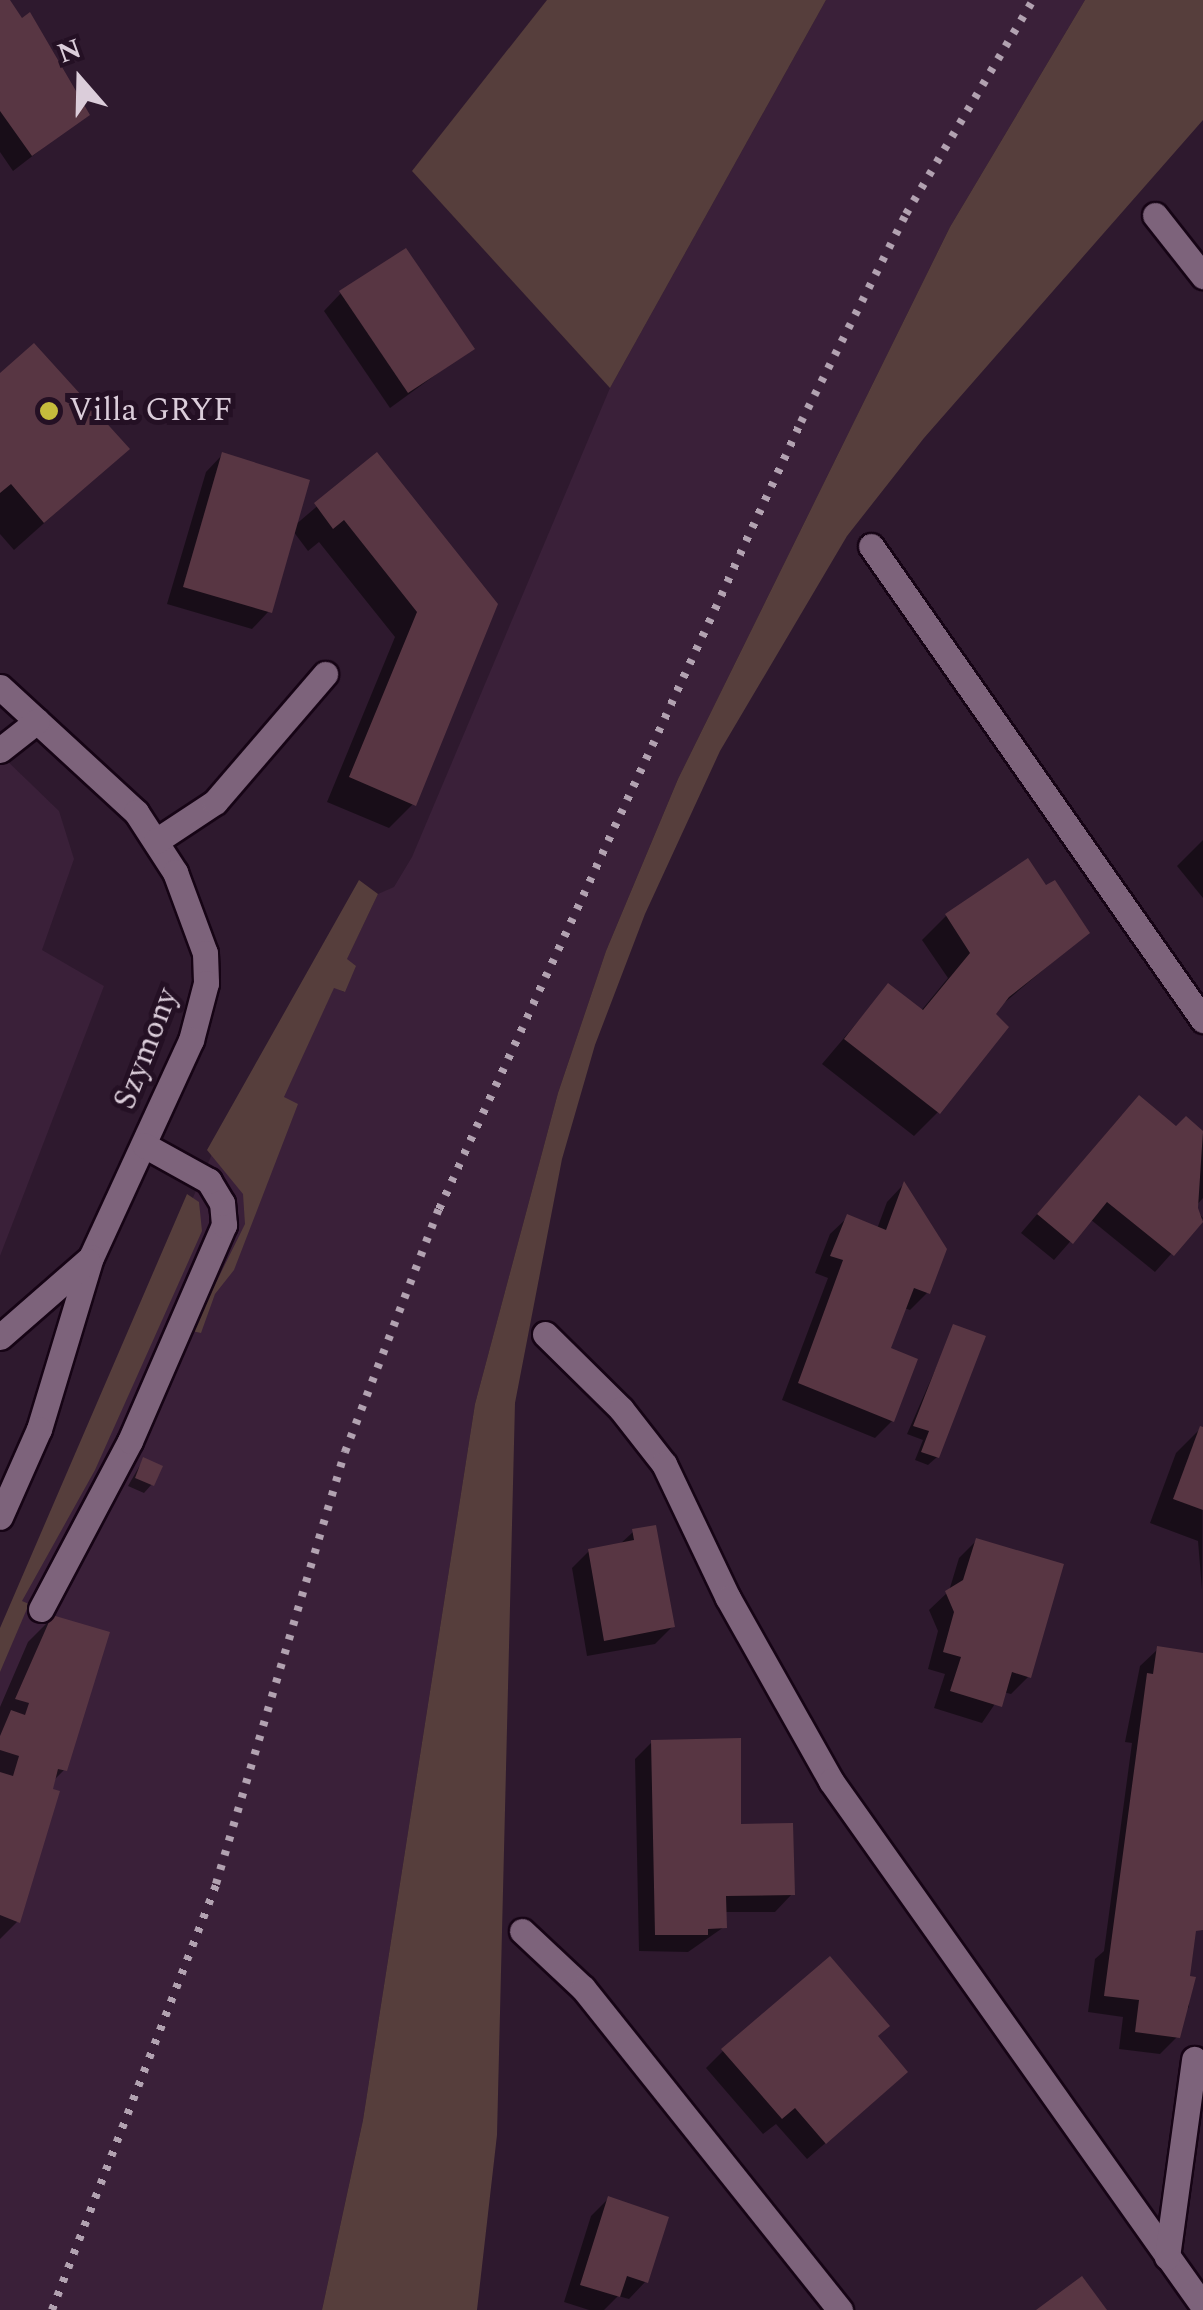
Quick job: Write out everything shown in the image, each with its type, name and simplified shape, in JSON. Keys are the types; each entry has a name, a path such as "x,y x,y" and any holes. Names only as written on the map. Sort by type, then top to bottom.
{"street":[{"path":"1155,216 1203,276"},
{"path":"871,546 1203,1020"},
{"path":"156,841 215,802 325,674"},
{"name":"Szymony","path":"0,686 136,812 156,841 196,924 206,983 191,1040 91,1258 39,1429 0,1517"},
{"path":"0,750 38,721"},
{"path":"41,1609 124,1453 224,1225 209,1181 144,1145"},
{"path":"0,1337 91,1258"},
{"path":"545,1334 621,1409 664,1464 728,1598 831,1781 1203,2306"},
{"path":"522,1931 584,1988 840,2310"},
{"path":"1166,2257 1194,2059"}],"shaded area":[{"path":"547,0 826,0 610,388 412,171"},
{"path":"826,0 1085,0 950,227 678,779 606,951 558,1093 475,1404 363,2120 322,2310 0,2310 0,1640 212,1154 283,1097 334,987 344,992 346,960 378,894 394,887 412,857 610,388"},
{"path":"1085,0 1203,0 1203,120 924,438 847,536 720,751 645,914 595,1045 562,1159 515,1403 497,2135 477,2310 322,2310 363,2120 475,1404 558,1093 606,951 678,779 950,227"},
{"path":"0,754 59,811 74,859 42,950 104,986 0,1256"},
{"path":"359,880 378,894 347,959 356,966 345,992 334,988 284,1097 298,1104 234,1270 215,1294 201,1333 192,1331 245,1224 243,1194 207,1150"},
{"path":"187,1194 199,1202 202,1231 95,1470 22,1601 29,1604 0,1672 0,1628"}],"building":[{"path":"0,0 10,0 22,18 30,12 90,115 32,156 0,111"},
{"path":"406,248 475,349 408,393 339,291"},
{"name":"Villa GRYF","path":"34,343 130,449 44,523 11,484 0,493 0,373"},
{"path":"222,452 310,480 272,613 183,587"},
{"path":"377,452 498,604 416,806 349,777 417,612 344,520 333,529 314,503"},
{"path":"1028,858 1046,885 1055,880 1090,933 1009,997 996,1014 1009,1027 940,1114 844,1039 888,983 923,1010 970,953 945,914"},
{"path":"1139,1095 1176,1126 1186,1116 1203,1131 1198,1208 1203,1222 1174,1256 1107,1202 1073,1244 1037,1214"},
{"path":"904,1181 947,1249 930,1294 914,1288 891,1348 918,1359 894,1422 798,1383 843,1260 830,1256 847,1214 886,1230"},
{"path":"953,1324 986,1336 939,1458 921,1452 929,1431 913,1426"},
{"path":"1200,1426 1203,1427 1203,1510 1173,1499"},
{"path":"143,1457 163,1466 154,1486 135,1478"},
{"path":"656,1525 675,1627 604,1641 588,1549 634,1540 632,1529"},
{"path":"976,1538 1064,1564 1031,1678 1012,1672 1002,1707 950,1691 961,1657 943,1652 954,1612 945,1591 963,1580"},
{"path":"52,1615 110,1632 67,1771 58,1769 53,1789 60,1791 20,1923 0,1915 0,1772 13,1776 19,1756 0,1750 0,1736 11,1710 25,1715 29,1703 15,1699"},
{"path":"1157,1646 1203,1653 1203,1930 1196,1931 1190,1976 1196,1977 1180,2038 1135,2032 1139,2000 1104,1996 1147,1673 1153,1674"},
{"path":"741,1738 741,1824 793,1823 795,1895 726,1896 727,1928 708,1929 708,1935 655,1935 651,1740"},
{"path":"830,1956 890,2026 878,2036 908,2072 826,2144 795,2108 782,2119 721,2049"},
{"path":"608,2196 669,2217 648,2283 627,2276 620,2297 580,2285"},
{"path":"1082,2276 1107,2310 1036,2310"}],"railway":[{"path":"52,2310 216,1884 345,1452 439,1209 801,422 906,214 1033,0"}],"place":[{"name":"Villa GRYF","path":"49,411"}]}
